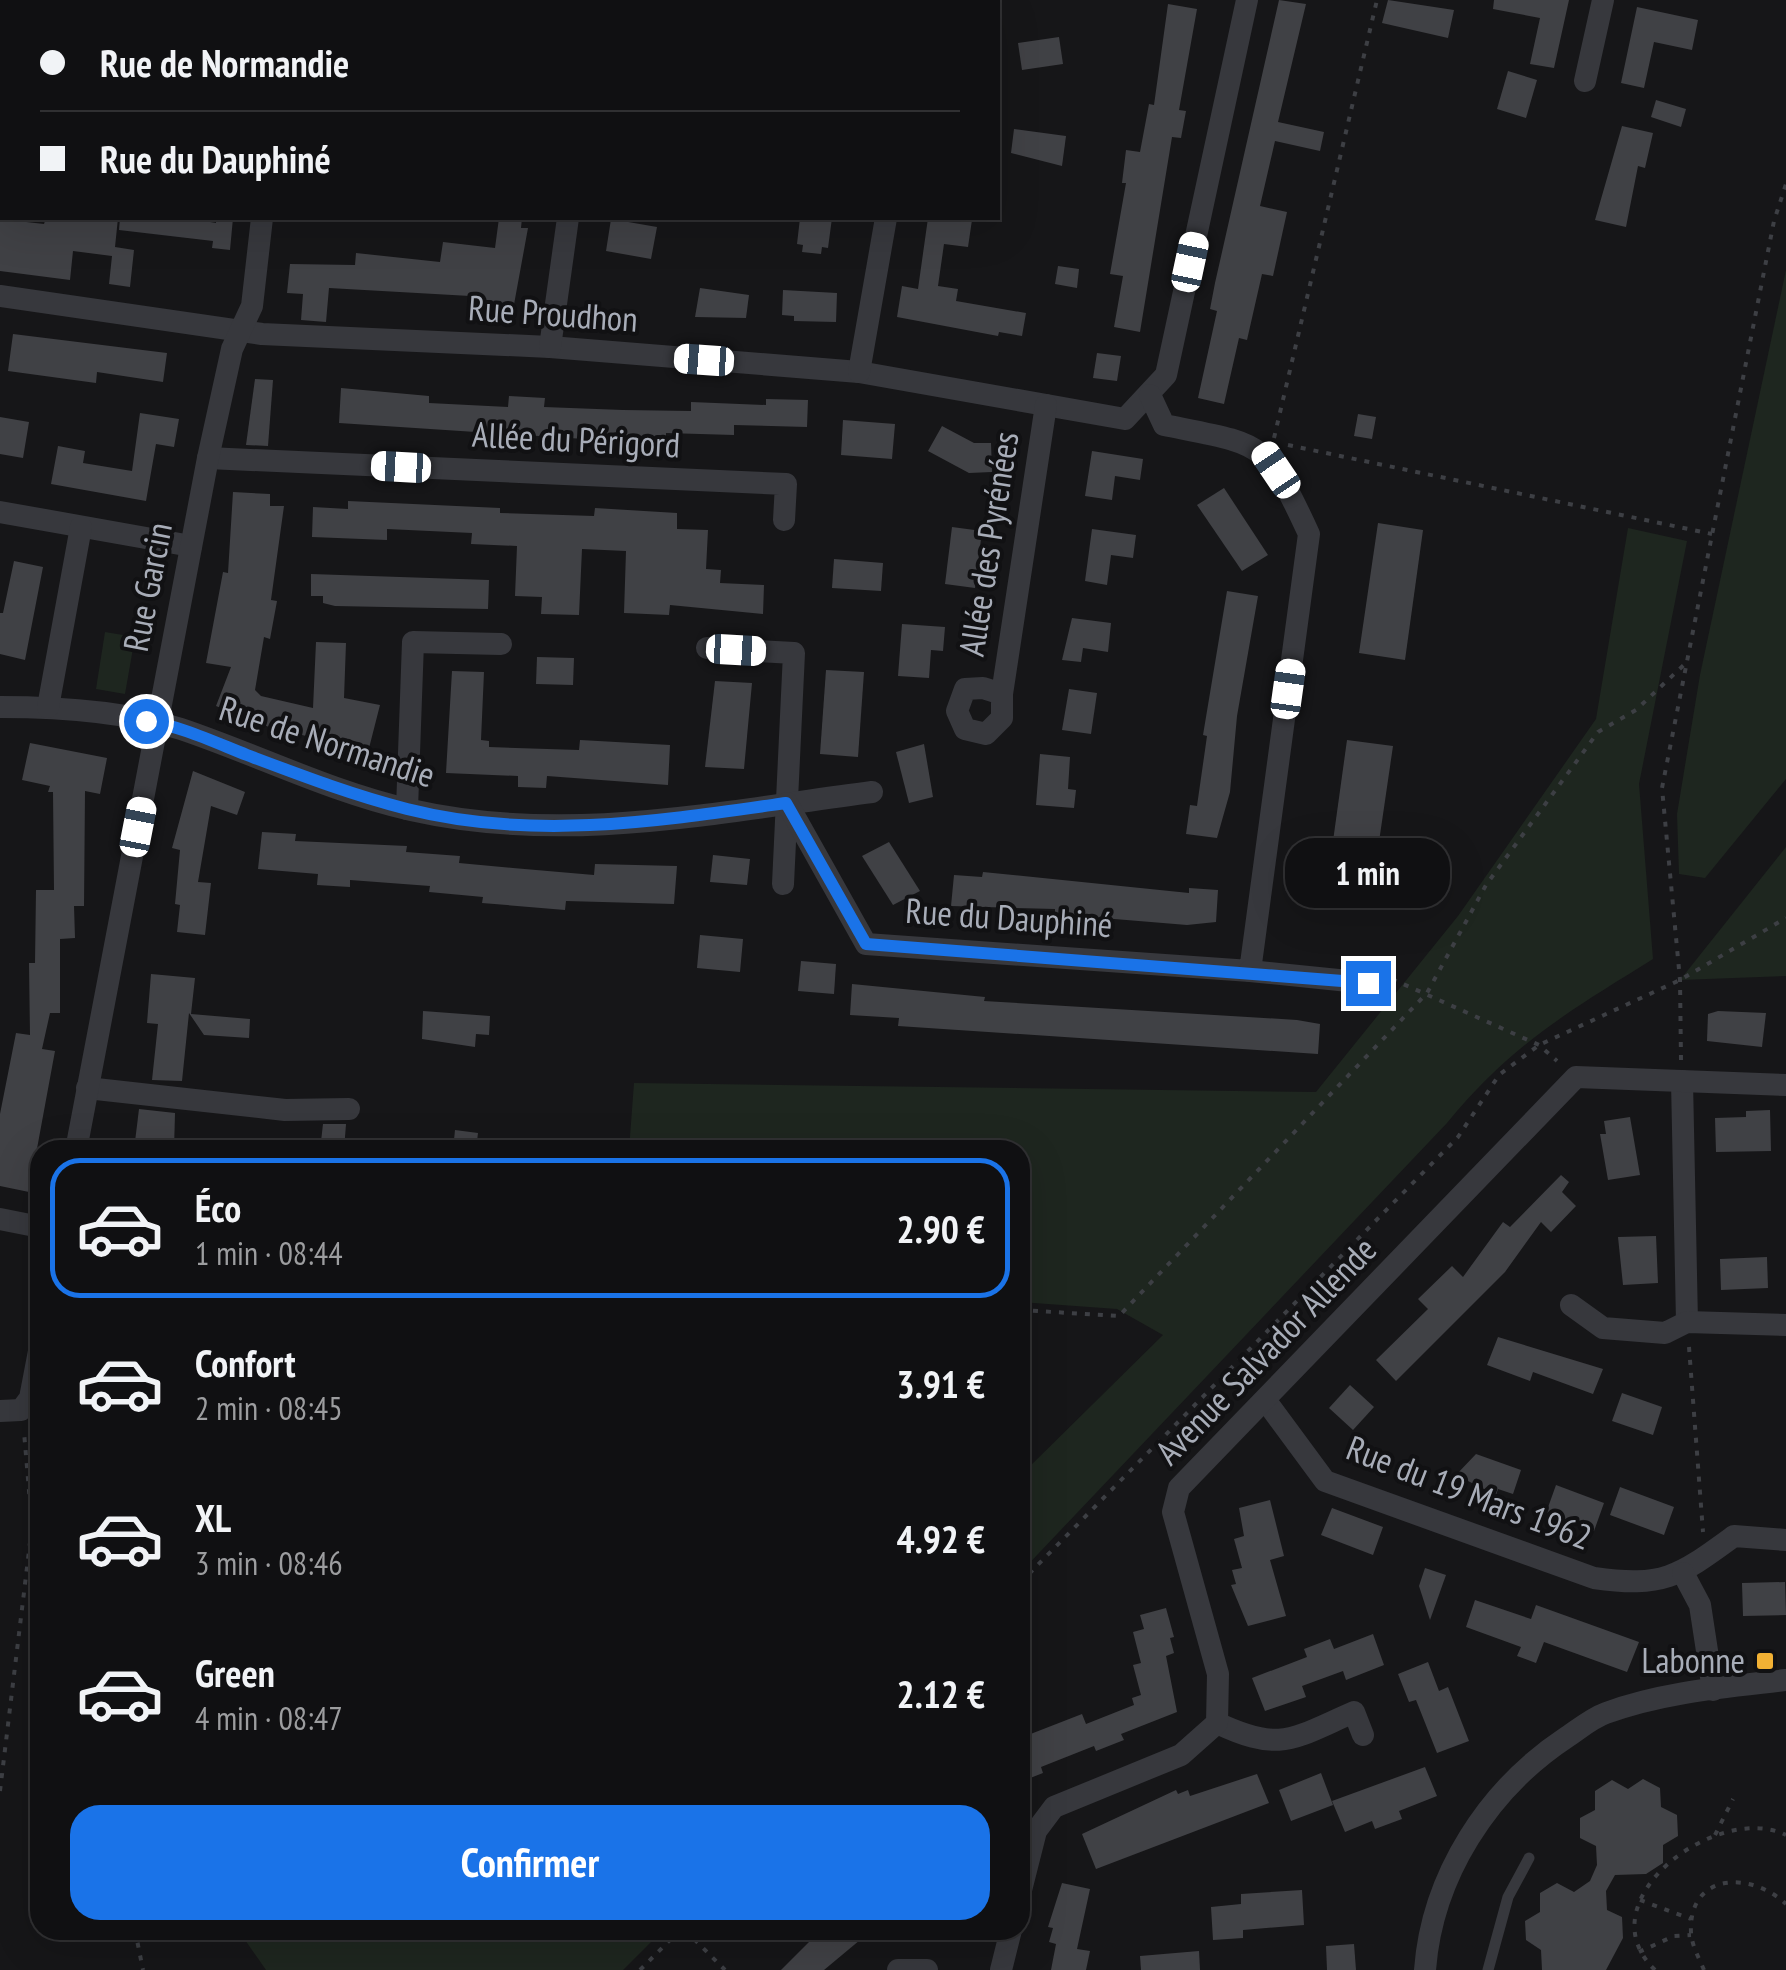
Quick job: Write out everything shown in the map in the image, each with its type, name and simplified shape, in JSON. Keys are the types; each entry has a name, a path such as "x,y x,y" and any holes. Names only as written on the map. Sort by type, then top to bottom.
{"street":[{"path":"1247,0 1166,374 1150,394 1164,425 1244,441 1264,453 1288,488 1309,534 1250,971"},
{"path":"1586,81 1603,0"},
{"name":"Rue Garcin","path":"78,1140 208,458 232,348 252,306 262,220"},
{"path":"550,347 568,220"},
{"path":"859,372 886,220"},
{"name":"Rue Proudhon","path":"0,296 241,332 550,347 859,372 1125,419 1150,394"},
{"name":"Allée des Pyrénées","path":"1002,694 1046,405"},
{"name":"Allée du Périgord","path":"208,458 786,484 784,520"},
{"path":"0,512 191,546"},
{"path":"48,707 81,527"},
{"path":"408,809 405,654 413,642 500,644"},
{"path":"707,648 794,654 783,884"},
{"name":"Rue de Normandie","path":"0,707 48,707 158,723 317,782 408,809 532,827 645,824 872,792"},
{"name":"Rue du Dauphiné","path":"786,803 866,944 1368,983"},
{"path":"1576,1078 1786,1085"},
{"name":"Avenue Salvador Allende","path":"1217,1723 1218,1674 1172,1512 1178,1488 1576,1078"},
{"path":"1682,1081 1687,1322"},
{"path":"87,1088 284,1110 349,1109"},
{"path":"0,1219 30,1225"},
{"path":"1570,1305 1603,1328 1665,1334 1687,1322 1786,1325"},
{"path":"17,1406 30,1372"},
{"name":"Rue du 19 Mars 1962","path":"1266,1401 1325,1481 1594,1578 1637,1584 1683,1573"},
{"path":"1713,1690 1700,1605 1683,1573 1734,1536 1786,1540"},
{"path":"1426,1970 1428,1929 1468,1835 1529,1762 1603,1714 1713,1690 1786,1680"},
{"path":"1030,1855 1036,1831 1054,1806 1181,1755 1217,1723 1258,1742 1298,1737 1354,1712 1363,1736"},
{"path":"1001,1970 1008,1940"},
{"path":"898,1970 927,1970"}],"lane":[{"path":"1488,1970 1508,1897 1529,1858"}],"path":[{"path":"1377,0 1273,442 1712,534"},
{"path":"1682,1081 1680,980 1662,788 1774,221 1786,184"},
{"path":"1030,1311 1119,1316 1427,993 1486,885 1598,732 1636,710 1687,662"},
{"path":"1030,1574 1458,1138 1499,1076 1539,1046 1680,980 1786,918"},
{"path":"1368,983 1397,978 1539,1046 1576,1078"},
{"path":"1687,1322 1705,1557"},
{"path":"17,1406 30,1499"},
{"path":"0,1790 30,1542"},
{"path":"1715,1835 1733,1798"},
{"path":"1654,1970 1640,1952 1634,1912 1640,1900 1682,1854 1715,1835 1751,1826 1770,1828 1786,1836"},
{"path":"1704,1970 1691,1935 1692,1920 1705,1894 1732,1880 1764,1888 1786,1904"},
{"path":"1640,1900 1692,1920"},
{"path":"1640,1952 1674,1936 1691,1935"},
{"path":"136,1940 143,1970"},
{"path":"640,1970 672,1940"},
{"path":"693,1940 725,1970"}],"shaded area":[{"path":"1786,270 1786,779 1705,878 1679,874 1677,814 1700,675"},
{"path":"1628,528 1687,541 1639,784 1653,959 1542,1031 1471,1095 1030,1562 1030,1466 1163,1335 1117,1309 1030,1303 1030,1140 630,1140 634,1083 1316,1092 1458,916 1596,719"},
{"path":"105,632 135,637 125,694 96,689"},
{"path":"1786,847 1786,976 1680,980"},
{"path":"245,1940 653,1940 623,1970 266,1970"}],"building":[{"path":"1279,0 1306,4 1278,122 1324,132 1320,151 1275,141 1260,206 1287,212 1273,276 1262,274 1247,340 1239,338 1224,404 1198,398 1217,311 1210,309"},
{"path":"1388,0 1454,10 1448,38 1382,23"},
{"path":"1494,0 1569,0 1554,68 1530,64 1540,18 1493,9"},
{"path":"1168,4 1197,9 1179,110 1186,111 1181,138 1172,137 1140,332 1114,327 1123,276 1110,274 1126,183 1122,183 1126,150 1140,152 1149,104 1154,105"},
{"path":"1637,7 1698,20 1692,50 1654,42 1644,88 1621,83"},
{"path":"1059,37 1063,64 1022,70 1018,43"},
{"path":"1508,71 1537,80 1526,118 1497,109"},
{"path":"1656,100 1686,109 1681,127 1651,117"},
{"path":"1622,126 1653,133 1645,168 1638,166 1626,227 1595,220"},
{"path":"1014,129 1066,136 1062,166 1011,153"},
{"path":"0,220 44,224 45,220 118,220 115,247 134,250 130,287 109,284 112,256 73,251 70,280 0,271"},
{"path":"120,220 233,220 230,250 212,248 213,241 119,230"},
{"path":"499,220 522,220 521,228 528,228 513,310 508,317 497,316 492,303 470,300 470,296 329,288 326,322 301,320 303,294 287,293 290,264 355,265 356,253 440,262 443,242 495,248"},
{"path":"611,220 657,227 651,259 606,251"},
{"path":"800,220 832,220 828,248 822,247 821,254 802,252 803,245 797,244"},
{"path":"928,220 972,220 968,247 944,244 938,286 958,289 956,301 1026,313 1022,336 999,332 998,336 897,317 902,286 918,289"},
{"path":"1058,266 1079,269 1077,288 1055,284"},
{"path":"700,288 749,295 746,318 695,317"},
{"path":"783,290 837,293 836,322 794,321 794,316 782,315"},
{"path":"13,334 167,353 163,382 97,372 96,383 8,371"},
{"path":"1097,353 1121,356 1117,381 1093,378"},
{"path":"255,379 273,380 268,446 246,445"},
{"path":"341,388 429,396 429,403 508,407 509,396 545,398 544,407 623,410 691,411 691,402 766,405 766,399 808,400 807,427 734,425 734,435 666,433 666,439 600,440 339,423"},
{"path":"140,413 179,419 174,447 156,444 146,501 51,484 58,446 85,451 83,463 132,471"},
{"path":"1358,414 1376,417 1372,439 1354,436"},
{"path":"0,417 29,422 23,458 0,454"},
{"path":"843,420 895,424 892,459 841,455"},
{"path":"942,426 974,443 991,443 992,472 969,473 928,451"},
{"path":"1092,451 1143,459 1140,480 1115,476 1112,500 1085,496"},
{"path":"1224,488 1268,555 1242,571 1197,505"},
{"path":"233,492 270,494 270,506 284,506 271,600 277,601 270,639 264,637 255,690 261,696 313,708 316,642 346,643 344,698 380,705 367,756 338,750 339,743 274,729 216,706 231,667 206,663 223,572 228,573"},
{"path":"348,501 500,508 500,513 594,516 595,508 677,513 677,529 708,530 706,569 721,570 720,583 764,585 763,614 670,605 669,615 624,613 626,551 582,549 579,615 541,614 542,597 515,596 517,546 471,544 472,533 387,529 387,540 312,537 313,507 348,509"},
{"path":"1378,523 1423,530 1405,660 1359,653"},
{"path":"952,527 982,531 975,588 945,584"},
{"path":"1092,529 1136,535 1133,558 1111,555 1107,585 1085,581"},
{"path":"834,559 883,563 881,591 832,588"},
{"path":"14,561 43,567 25,660 0,654 0,613"},
{"path":"311,574 489,580 488,609 335,606 323,603 323,596 311,596"},
{"path":"1227,591 1258,596 1237,716 1230,792 1217,838 1186,834 1190,805 1197,806 1207,736 1203,735"},
{"path":"1072,618 1111,623 1108,652 1083,648 1081,662 1062,660"},
{"path":"902,624 945,627 943,651 931,650 929,678 898,676"},
{"path":"537,657 574,658 573,685 536,684"},
{"path":"826,670 864,672 858,757 820,754"},
{"path":"452,671 484,672 481,740 489,741 489,747 579,750 580,740 670,745 668,785 547,776 546,788 518,787 518,776 446,773"},
{"path":"715,681 752,683 744,769 705,767"},
{"path":"1069,689 1097,693 1091,734 1062,730"},
{"path":"1347,740 1393,746 1374,876 1329,870"},
{"path":"30,743 107,758 100,794 85,791 84,906 74,906 75,938 60,939 60,1013 50,1013 42,1049 55,1051 39,1140 30,1140 29,1192 0,1186 0,1114 16,1033 30,1035 29,963 35,963 36,890 54,890 53,792 48,792 50,786 22,780"},
{"path":"924,744 933,797 909,803 896,752"},
{"path":"1040,754 1070,757 1068,789 1076,790 1074,808 1036,805"},
{"path":"193,771 245,792 237,815 211,806 198,882 211,883 205,935 177,932 180,905 175,904 180,850 172,848"},
{"path":"262,832 296,834 295,841 407,846 406,852 460,856 459,863 594,875 595,864 677,866 674,904 566,901 565,910 482,903 483,897 429,892 430,886 350,880 350,887 317,885 318,874 258,869"},
{"path":"889,842 920,891 893,905 862,856"},
{"path":"713,855 750,859 747,885 710,882"},
{"path":"983,872 1189,893 1189,888 1218,890 1216,922 1187,925 1066,915 1055,913 1055,909 951,906 954,875 982,877"},
{"path":"700,935 743,939 740,972 697,968"},
{"path":"801,961 836,964 834,994 798,991"},
{"path":"151,974 195,978 191,1014 250,1019 249,1038 204,1035 189,1013 182,1081 152,1080 158,1024 147,1023"},
{"path":"852,984 985,997 984,1001 1297,1020 1320,1024 1318,1054 898,1026 899,1018 850,1015"},
{"path":"423,1011 490,1016 489,1035 476,1034 475,1047 422,1039"},
{"path":"1766,1013 1762,1047 1707,1041 1708,1014"},
{"path":"139,1109 175,1113 174,1140 135,1140"},
{"path":"1770,1110 1771,1151 1716,1152 1715,1118 1746,1117 1746,1111"},
{"path":"1630,1117 1640,1175 1608,1180 1600,1134 1606,1134 1604,1121"},
{"path":"323,1124 346,1124 345,1140 321,1140"},
{"path":"455,1130 478,1133 477,1140 454,1140"},
{"path":"1561,1175 1569,1182 1562,1192 1576,1206 1551,1232 1541,1222 1505,1272 1396,1381 1376,1360 1428,1309 1418,1299 1452,1266 1463,1277 1503,1222 1510,1227"},
{"path":"1656,1236 1658,1283 1623,1285 1618,1237"},
{"path":"1767,1257 1768,1288 1721,1290 1720,1259"},
{"path":"1498,1337 1603,1369 1593,1394 1533,1372 1530,1381 1487,1365"},
{"path":"1350,1385 1374,1407 1353,1430 1329,1408"},
{"path":"1622,1393 1662,1407 1653,1435 1612,1421"},
{"path":"1476,1454 1521,1470 1513,1494 1498,1489 1496,1495 1456,1475"},
{"path":"1556,1485 1604,1503 1594,1531 1546,1513"},
{"path":"1620,1487 1674,1507 1664,1535 1610,1515"},
{"path":"1270,1500 1284,1556 1270,1560 1286,1616 1248,1626 1231,1585 1236,1584 1232,1570 1242,1568 1234,1539 1244,1536 1239,1508"},
{"path":"1332,1508 1383,1527 1373,1555 1321,1535"},
{"path":"1425,1568 1446,1575 1430,1620 1419,1586"},
{"path":"1785,1582 1786,1615 1743,1616 1742,1583"},
{"path":"1475,1600 1531,1619 1536,1605 1639,1642 1627,1672 1544,1642 1536,1663 1517,1656 1521,1647 1466,1627"},
{"path":"1166,1608 1174,1653 1166,1656 1177,1712 1121,1734 1124,1740 1096,1751 1094,1746 1041,1767 1043,1773 1030,1778 1030,1734 1082,1714 1086,1724 1134,1705 1132,1698 1141,1695 1133,1665 1141,1663 1133,1632 1144,1629 1140,1615"},
{"path":"1373,1634 1384,1665 1346,1680 1343,1671 1302,1686 1306,1697 1265,1711 1252,1678 1307,1657 1304,1649 1330,1639 1334,1649"},
{"path":"1428,1662 1439,1691 1448,1687 1469,1741 1437,1753 1416,1700 1409,1702 1398,1674"},
{"path":"1425,1767 1437,1796 1399,1811 1402,1819 1375,1829 1372,1821 1345,1832 1332,1801"},
{"path":"1321,1773 1333,1805 1291,1821 1279,1790"},
{"path":"1257,1774 1269,1803 1096,1869 1082,1834 1176,1790 1178,1794 1188,1790 1190,1796"},
{"path":"1643,1779 1660,1788 1661,1807 1677,1815 1678,1836 1663,1845 1663,1863 1646,1874 1615,1875 1606,1891 1607,1910 1622,1917 1623,1938 1606,1970 1542,1970 1541,1950 1526,1940 1525,1921 1540,1912 1540,1893 1557,1883 1574,1892 1590,1881 1597,1865 1596,1846 1580,1838 1580,1818 1595,1810 1595,1791 1612,1780 1628,1789"},
{"path":"1062,1883 1090,1889 1077,1949 1090,1951 1086,1970 1051,1970 1056,1944 1049,1942 1053,1928 1048,1927"},
{"path":"1302,1890 1304,1925 1243,1930 1243,1938 1213,1940 1211,1907 1241,1904 1241,1894"},
{"path":"811,1940 860,1940 824,1970 781,1970"},
{"path":"1354,1944 1356,1970 1327,1970 1326,1946"},
{"path":"1199,1951 1200,1970 1141,1970 1140,1956"}],"place":[{"name":"Labonne","path":"1765,1661"}],"route":[{"path":"146,721 181,729 317,782 438,815 532,827 645,824 786,803 866,944 1368,983"}]}
